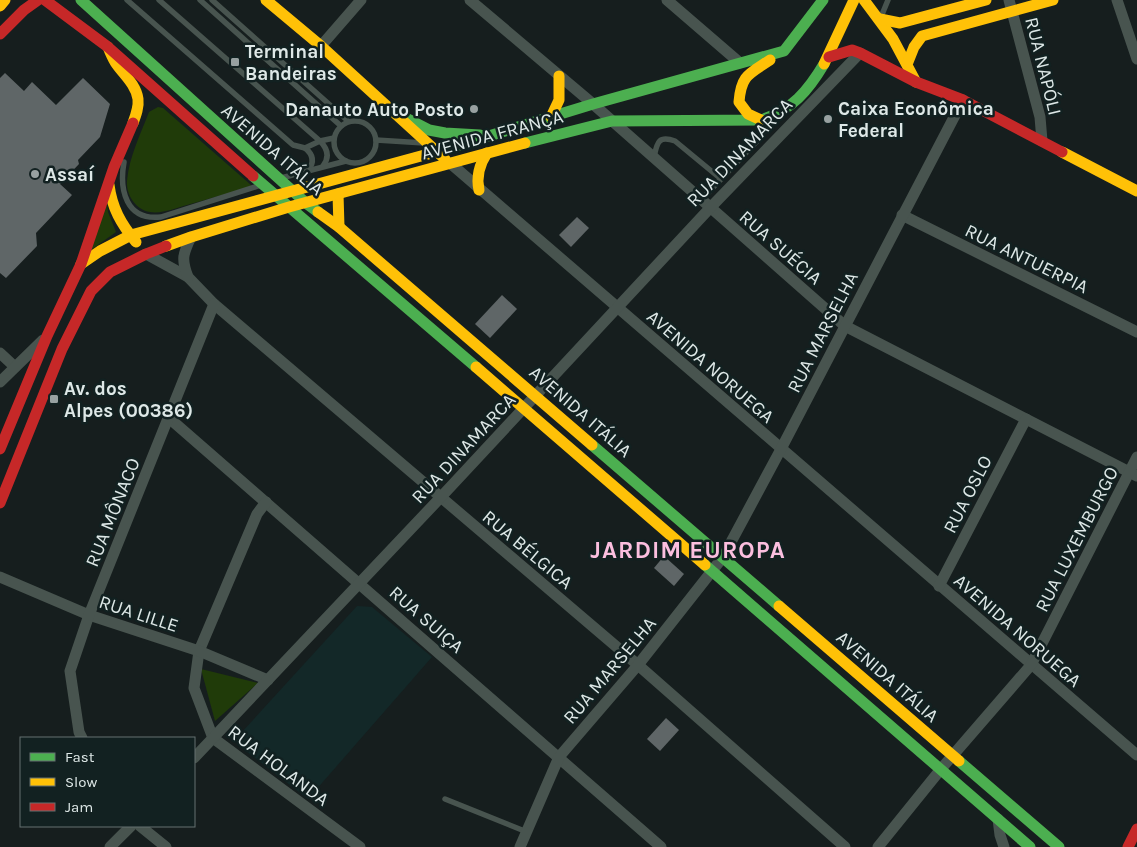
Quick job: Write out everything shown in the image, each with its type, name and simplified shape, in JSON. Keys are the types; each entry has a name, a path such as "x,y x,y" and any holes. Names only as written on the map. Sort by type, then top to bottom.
{"main road":[{"path":"0,6 5,0"},
{"path":"0,34 24,10 38,0"},
{"name":"AVENIDA ITÁLIA","path":"46,0 108,48 274,195 524,408 1030,847"},
{"name":"AVENIDA ITÁLIA","path":"81,0 279,179 339,227 1059,847"},
{"name":"AVENIDA NORUEGA","path":"266,0 321,46 450,163"},
{"path":"761,120 748,114 739,102 740,87 747,75 784,51 823,0"},
{"name":"AVENIDA FRANÇA","path":"0,503 62,349 91,291 110,272 146,254 191,237 289,207 612,121 761,120 775,118 813,82 829,57 854,0"},
{"path":"864,0 880,19 908,62 916,82"},
{"path":"880,19 900,23 933,16 986,0"},
{"path":"908,62 914,47 922,36 1053,0"},
{"path":"0,449 47,336 80,264 108,182 137,112 138,99 136,90 124,72 114,62 108,48"},
{"path":"829,57 852,50 860,53 916,82 963,100 1137,191"},
{"name":"AVENIDA FRANÇA","path":"80,264 131,235 438,152 593,104 784,51"},
{"path":"551,117 559,100 559,76"},
{"path":"392,111 429,130 445,133 493,135"},
{"path":"479,190 477,181 478,168 487,153"},
{"path":"108,182 114,212 146,254"},
{"path":"338,194 339,227"},
{"path":"1128,847 1137,829"}],"street":[{"path":"321,46 361,0"},
{"name":"RUA SUÉCIA","path":"470,0 593,104 845,326 1133,474"},
{"path":"666,0 740,63"},
{"name":"RUA NAPÓLI","path":"1009,0 1040,118 1042,141"},
{"path":"1117,0 1137,59"},
{"name":"RUA DINAMARCA","path":"195,757 536,396 617,308 705,204 860,53"},
{"name":"RUA MARSELHA","path":"520,847 559,757 638,664 723,557 963,100"},
{"name":"AVENIDA NORUEGA","path":"450,163 479,190 1137,755"},
{"name":"RUA ANTUERPIA","path":"902,215 1137,332"},
{"path":"188,277 183,263 185,251 191,237"},
{"name":"RUA BÉLGICA","path":"146,254 188,277 214,304 638,664 846,847"},
{"name":"RUA MÔNACO","path":"82,737 79,732 70,671 89,615 214,304"},
{"path":"0,382 47,336"},
{"path":"0,353 15,367"},
{"name":"RUA SUIÇA","path":"169,418 661,847"},
{"name":"RUA OSLO","path":"939,586 1026,418"},
{"name":"RUA LUXEMBURGO","path":"878,847 941,769 1031,665 1133,474 1137,457"},
{"name":"RUA HOLANDA","path":"266,502 257,514 198,651 194,688 213,738 360,847"},
{"name":"RUA LILLE","path":"0,577 89,615 198,651 268,680"},
{"path":"998,819 1004,847"},
{"path":"110,847 129,827"},
{"path":"141,827 166,847"}],"lane":[{"path":"127,0 293,146 305,148 309,151 313,158 312,166 308,171"},
{"path":"159,0 325,146 328,156 323,166"},
{"path":"200,0 341,126"},
{"path":"212,0 348,121"},
{"path":"880,19 888,0"},
{"path":"348,121 360,121 366,124 374,134 376,140 372,154 367,159 353,163 346,161 336,152 334,138 341,126 348,121"},
{"path":"131,130 123,162 122,188 125,198 131,206 139,213 150,218 161,217 279,179 346,161"},
{"path":"305,148 320,141 334,138"},
{"path":"654,158 657,144 666,138 675,141 721,179"},
{"path":"705,204 721,179 740,168 759,139"},
{"path":"376,140 428,144"},
{"path":"445,799 527,832"}],"shaded area":[{"path":"357,606 372,607 432,657 308,799 241,747 242,732"}],"green space":[{"path":"158,107 163,108 251,185 250,187 164,211 145,211 136,205 130,196 127,186 130,163 149,112"},
{"path":"107,200 108,212 116,232 88,252"},
{"path":"201,669 258,683 215,721"}],"building":[{"name":"Assaí","path":"5,73 24,91 32,82 56,105 83,78 110,104 100,137 78,160 79,164 60,184 72,195 36,233 37,246 6,278 0,273 0,78"},
{"path":"577,217 589,228 571,247 559,235"},
{"path":"502,295 517,309 490,338 475,324"},
{"path":"664,556 684,574 674,586 654,568"},
{"path":"666,718 679,730 660,751 647,739"}],"traffic: fast":[{"path":"81,0 318,212"},
{"path":"443,150 593,104 784,51 823,0"},
{"path":"525,143 612,121 761,120 782,111 798,98 812,83 824,64"},
{"path":"392,111 429,130 480,135"},
{"path":"253,176 476,367"},
{"path":"592,445 779,606"},
{"path":"705,565 1030,847"},
{"path":"959,761 1059,847"}],"traffic: slow":[{"path":"0,6 5,0"},
{"path":"266,0 321,46 445,159"},
{"path":"824,64 854,0"},
{"path":"864,0 893,39 916,82"},
{"path":"880,19 900,23 986,0"},
{"path":"908,62 914,47 922,36 1053,0"},
{"path":"108,47 115,62 132,84 137,94 138,105 133,123"},
{"path":"761,120 748,114 739,102 740,93 747,76 770,60"},
{"path":"551,117 559,100 559,76"},
{"path":"166,246 289,207 525,143"},
{"path":"81,264 100,251 131,235 443,150"},
{"path":"1062,152 1137,191"},
{"path":"479,190 479,171 487,153"},
{"path":"109,185 112,201 118,215 136,242"},
{"path":"338,194 339,227"},
{"path":"318,212 339,227 592,445"},
{"path":"476,367 705,565"},
{"path":"779,606 959,761"}],"traffic: jam":[{"path":"0,34 24,10 38,0"},
{"path":"45,0 108,47 253,176"},
{"path":"829,57 852,50 860,53 916,82 963,100 1062,152"},
{"path":"0,449 47,336 81,264 114,167 133,123"},
{"path":"0,503 62,349 91,291 110,272 166,246"},
{"path":"1128,847 1137,829"}],"place":[{"name":"Terminal Bandeiras","path":"235,62"},
{"name":"Danauto Auto Posto","path":"474,109"},
{"name":"Caixa Econômica Federal","path":"828,119"},
{"name":"Assaí","path":"35,174"},
{"name":"Av. dos Alpes (00386)","path":"54,399"}],"district":[{"name":"JARDIM EUROPA","path":"688,550"}]}
